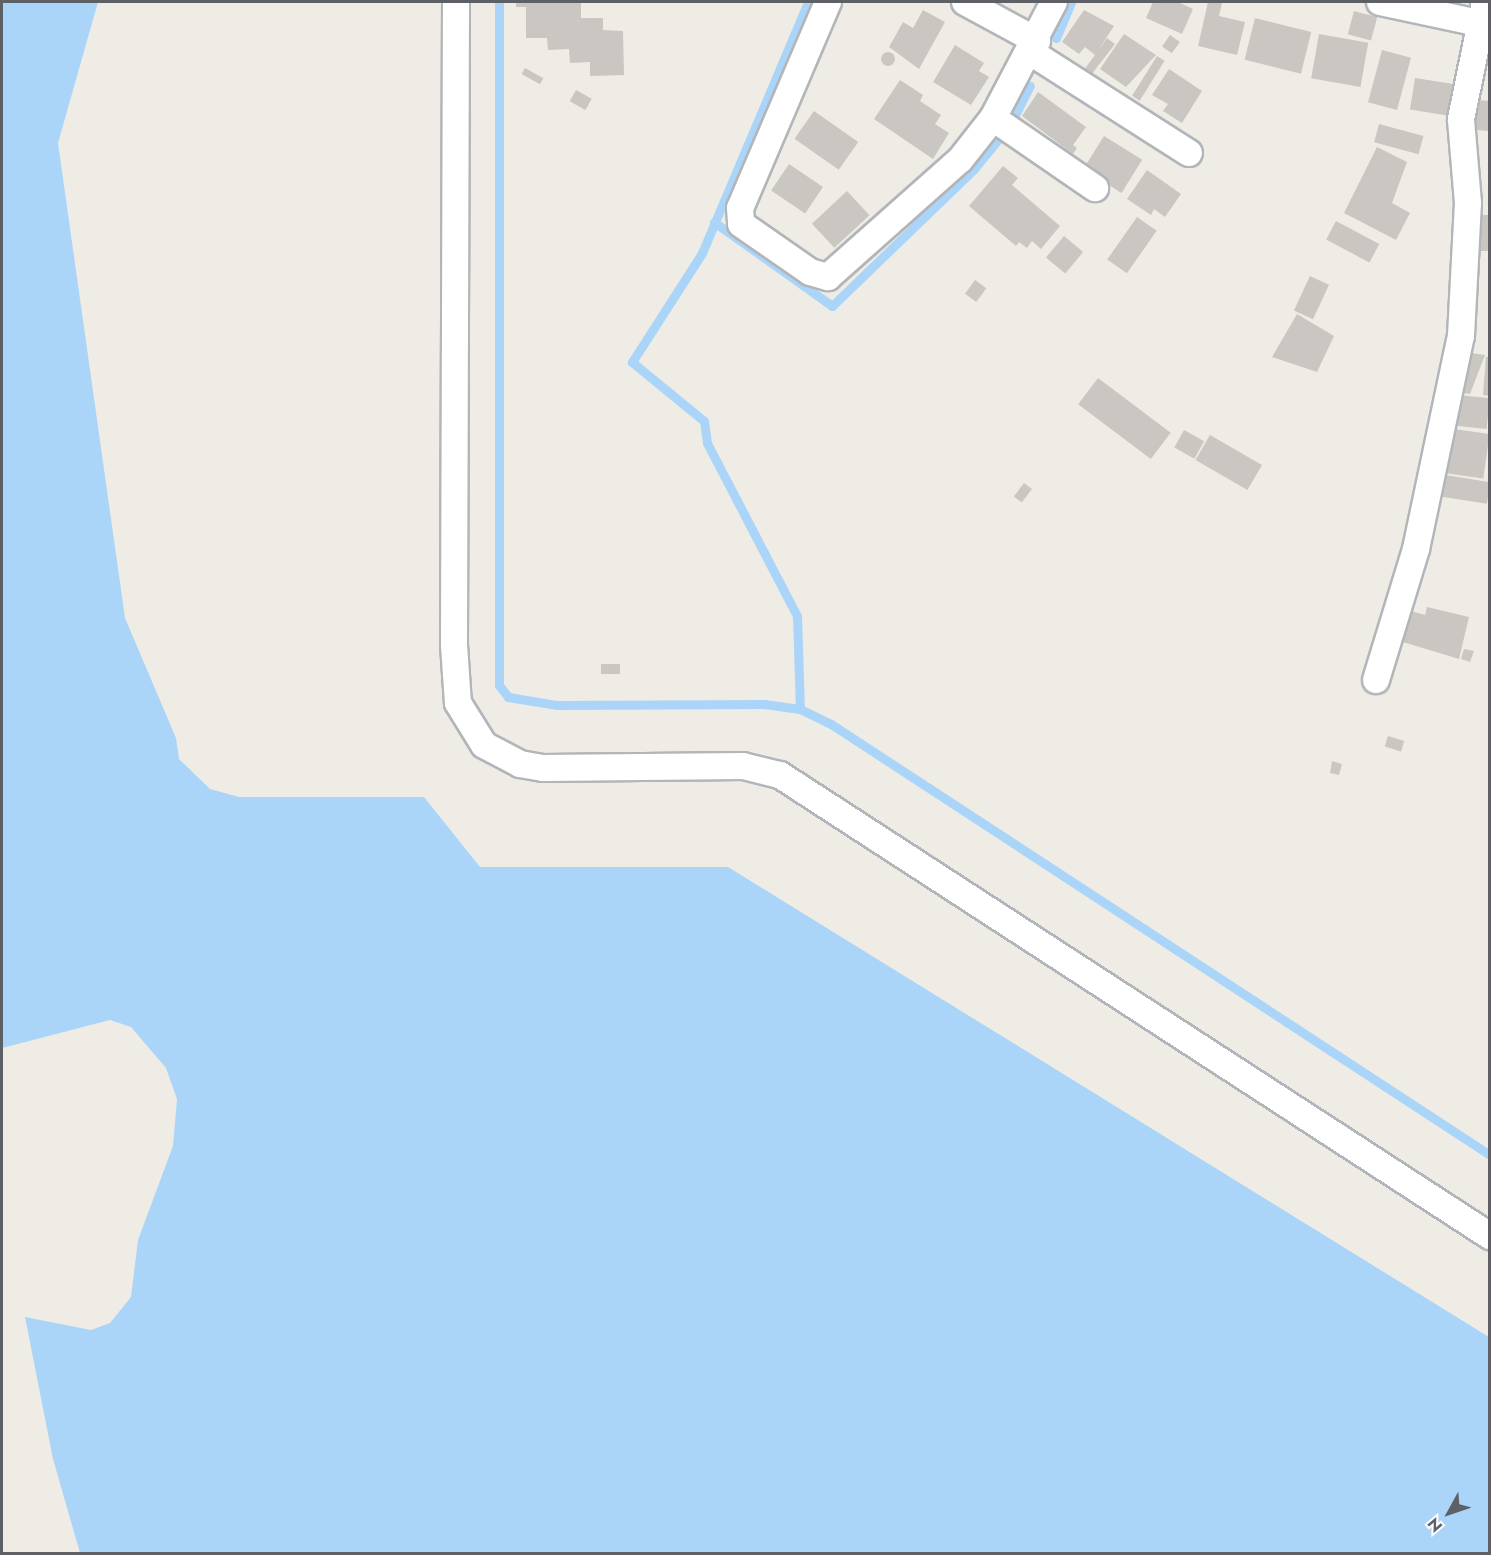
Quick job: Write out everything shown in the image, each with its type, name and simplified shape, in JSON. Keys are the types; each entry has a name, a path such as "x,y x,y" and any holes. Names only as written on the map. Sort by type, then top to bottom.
{"street":[{"path":"456,2 454,645 458,703 484,745 520,764 543,768 743,766 780,775 1490,1236"},
{"path":"828,2 740,208 741,224 810,272 828,277 960,160 993,118 1034,47 1054,2"},
{"path":"965,2 1189,153"},
{"path":"1376,680 1416,549 1461,336 1468,203 1461,119 1482,12 1380,2"},
{"path":"993,118 1095,189"}],"water":[{"path":"2,2 98,2 58,143 125,618 176,738 179,759 210,789 239,797 424,797 480,867 728,867 1489,1337 1489,1553 80,1553 53,1459 25,1317 91,1330 110,1323 131,1297 138,1240 173,1146 177,1099 166,1068 131,1027 110,1020 2,1048"}],"building":[{"path":"516,2 581,2 581,18 603,18 603,30 623,31 624,75 590,76 590,62 570,63 569,49 548,50 547,38 526,38 526,7 516,7"},
{"path":"1153,2 1178,2 1193,9 1182,34 1146,18"},
{"path":"1208,2 1222,3 1219,16 1245,22 1237,55 1198,46"},
{"path":"923,10 945,22 919,69 889,47 903,22 913,28"},
{"path":"1084,10 1114,26 1097,52 1107,38 1115,44 1091,75 1084,70 1095,55 1085,47 1079,54 1062,42"},
{"path":"1354,11 1377,17 1371,40 1348,34"},
{"path":"1255,18 1311,32 1301,74 1245,60"},
{"path":"1124,34 1156,55 1126,87 1100,69"},
{"path":"1319,34 1368,43 1360,87 1311,78"},
{"path":"1170,35 1180,42 1172,53 1162,46"},
{"path":"955,45 984,63 979,71 989,77 971,105 933,82"},
{"path":"1382,50 1411,58 1397,110 1368,102"},
{"path":"888,52 893,54 895,59 893,64 888,66 883,64 881,59 883,54"},
{"path":"1157,56 1165,61 1140,101 1132,96"},
{"path":"525,68 543,78 540,84 522,74"},
{"path":"1169,69 1202,91 1182,123 1163,111 1168,104 1152,95"},
{"path":"1415,78 1454,84 1449,116 1410,110"},
{"path":"900,80 923,95 920,101 941,115 935,124 949,133 933,159 874,119"},
{"path":"576,90 592,99 585,110 570,101"},
{"path":"1038,92 1086,127 1073,145 1077,148 1073,154 1022,116"},
{"path":"1477,100 1490,101 1490,131 1474,130"},
{"path":"814,111 858,142 839,170 794,139"},
{"path":"1379,124 1423,136 1419,154 1374,142"},
{"path":"1104,136 1142,160 1121,193 1083,169"},
{"path":"1377,147 1407,162 1392,203 1410,213 1396,240 1344,213"},
{"path":"789,164 823,187 805,213 771,191"},
{"path":"1003,166 1018,178 1012,185 1060,226 1041,249 1032,241 1027,248 1019,242 1016,246 969,206"},
{"path":"1147,170 1181,194 1165,217 1154,209 1151,215 1127,199"},
{"path":"847,191 870,215 834,248 812,224"},
{"path":"1476,215 1490,215 1490,251 1476,251"},
{"path":"1137,217 1157,231 1127,273 1107,260"},
{"path":"1336,221 1379,244 1369,263 1326,240"},
{"path":"1064,236 1083,252 1065,274 1046,257"},
{"path":"1310,276 1329,285 1313,319 1294,310"},
{"path":"975,280 986,288 976,302 965,294"},
{"path":"1297,314 1334,336 1317,372 1272,357"},
{"path":"1464,352 1485,355 1470,394 1458,392"},
{"path":"1486,357 1490,357 1490,396 1483,395"},
{"path":"1098,378 1171,433 1151,459 1078,404"},
{"path":"1459,395 1490,398 1487,429 1456,426"},
{"path":"1447,428 1490,434 1483,479 1441,473"},
{"path":"1184,430 1204,441 1194,459 1174,447"},
{"path":"1210,435 1262,465 1247,490 1196,460"},
{"path":"1439,474 1490,482 1487,504 1436,496"},
{"path":"1024,483 1032,489 1022,503 1014,497"},
{"path":"1427,607 1469,617 1459,659 1403,642 1411,611 1425,615"},
{"path":"1464,649 1474,651 1470,662 1461,659"},
{"path":"601,664 620,664 620,674 601,674"},
{"path":"1388,736 1404,741 1401,751 1385,747"},
{"path":"1332,761 1342,764 1339,775 1330,773"}],"waterway":[{"path":"499,2 499,685 508,697 557,705 764,704 800,709"},
{"path":"808,2 702,253 632,362 704,421 707,443 797,616 800,709 831,724 1490,1155"},
{"path":"1056,38 1071,2"},
{"path":"1014,117 1030,86"},
{"path":"714,222 832,306 974,169 1000,137"}]}
